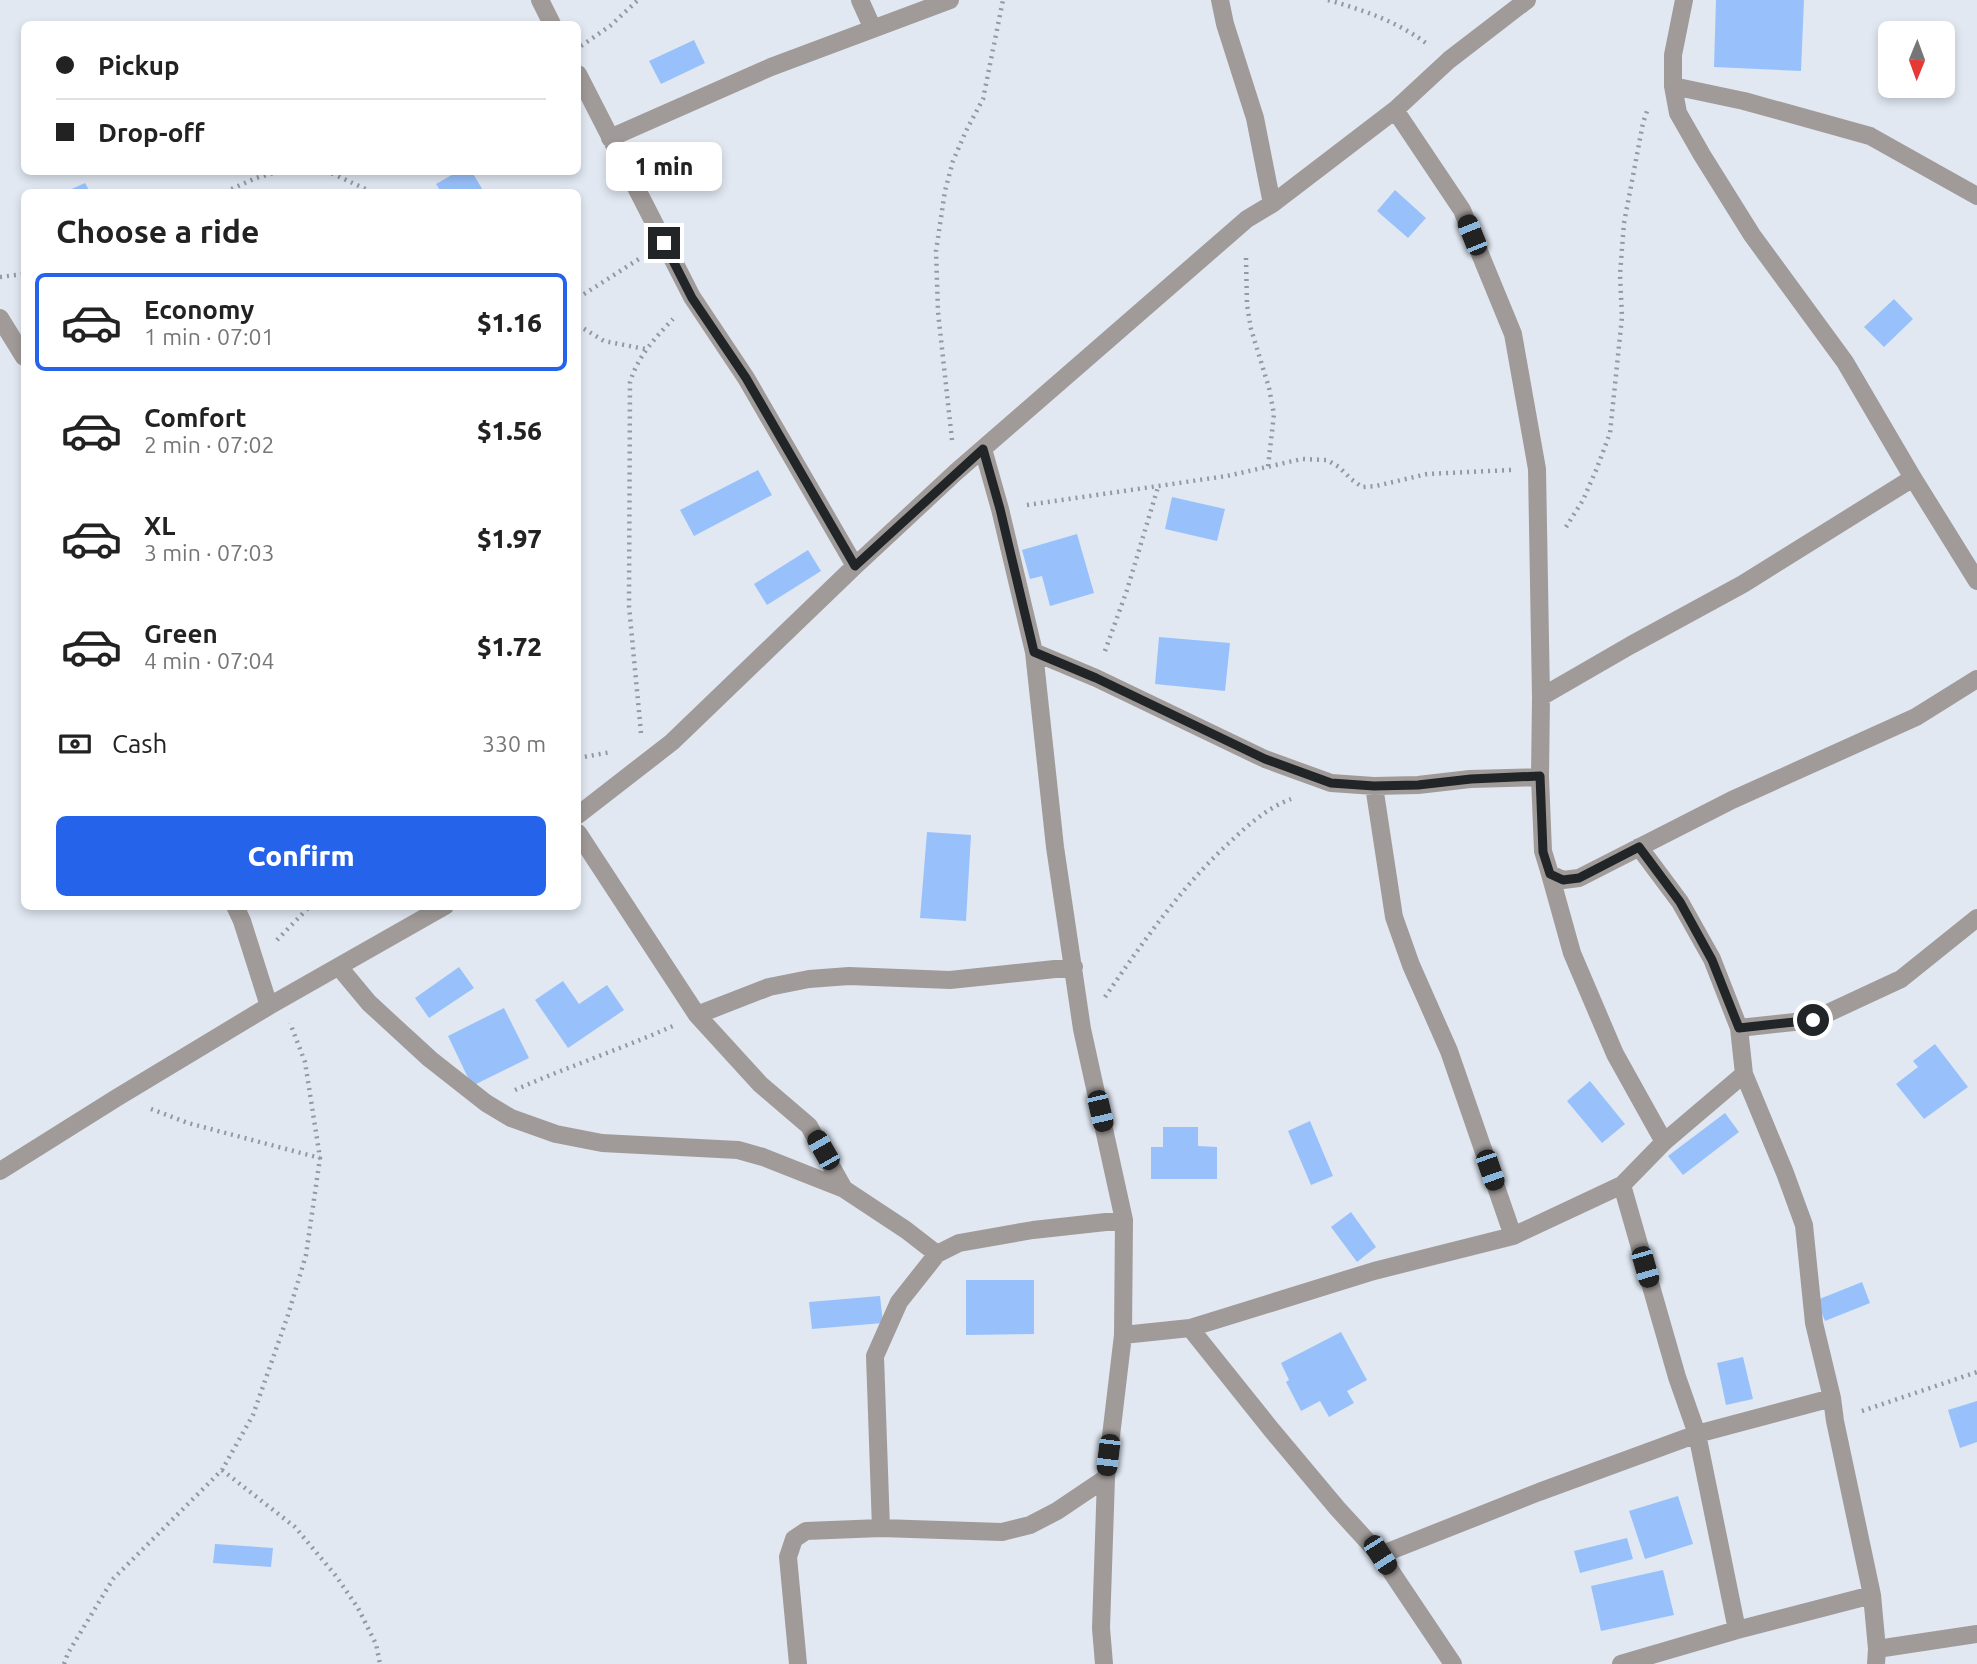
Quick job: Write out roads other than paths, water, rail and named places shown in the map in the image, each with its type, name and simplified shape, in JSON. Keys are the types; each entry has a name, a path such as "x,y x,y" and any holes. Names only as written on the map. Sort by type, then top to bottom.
{"street":[{"path":"540,0 550,21"},
{"path":"860,0 873,29"},
{"path":"610,138 771,67 950,0"},
{"path":"1220,0 1255,118 1272,204"},
{"path":"581,813 672,742 956,472 1247,219 1272,204 1395,110 1449,60 1527,0"},
{"path":"1684,0 1673,55 1673,86 1678,113 1752,235 1845,362 1977,581"},
{"path":"581,80 692,298 746,378 855,566"},
{"path":"1673,86 1744,101 1870,136 1977,196"},
{"path":"1395,110 1462,210 1513,334 1537,469 1543,852 1572,953 1615,1054 1664,1142"},
{"path":"0,318 21,352"},
{"path":"983,449 1034,652 1055,847 1082,1030 1124,1220 1123,1335 1105,1478 1101,1628 1104,1664"},
{"path":"1541,697 1743,584 1913,478"},
{"path":"1034,652 1096,678 1265,759 1331,783 1418,785 1540,776"},
{"path":"1550,874 1563,880 1579,878 1731,800 1916,717 1977,679"},
{"path":"1374,786 1394,917 1411,965 1449,1051 1513,1236"},
{"path":"581,838 697,1015 760,1084 809,1126 844,1189"},
{"path":"1639,847 1680,902 1712,960 1739,1028 1744,1074 1804,1225 1814,1323 1872,1595 1877,1657 1977,1634"},
{"path":"237,910 256,965 275,1003"},
{"path":"0,1171 275,1003 438,910"},
{"path":"1739,1028 1813,1020 1901,979 1977,918"},
{"path":"339,967 369,1003 430,1059 486,1103 510,1118 556,1134 601,1143 738,1150 763,1157 844,1189 937,1254"},
{"path":"697,1015 769,987 809,979 849,976 950,980 1074,967"},
{"path":"1123,1335 1190,1328 1374,1271 1513,1236 1622,1185 1664,1142 1744,1074"},
{"path":"1622,1185 1677,1377 1697,1434 1737,1630"},
{"path":"881,1528 875,1356 899,1302 937,1254 959,1243 1032,1230 1124,1220"},
{"path":"1190,1328 1270,1428 1380,1555 1453,1664"},
{"path":"1380,1555 1539,1492 1697,1434 1832,1398"},
{"path":"798,1664 788,1557 794,1539 806,1531 881,1528 1002,1532 1030,1525 1048,1516 1105,1478"},
{"path":"1621,1664 1872,1595"}]}
